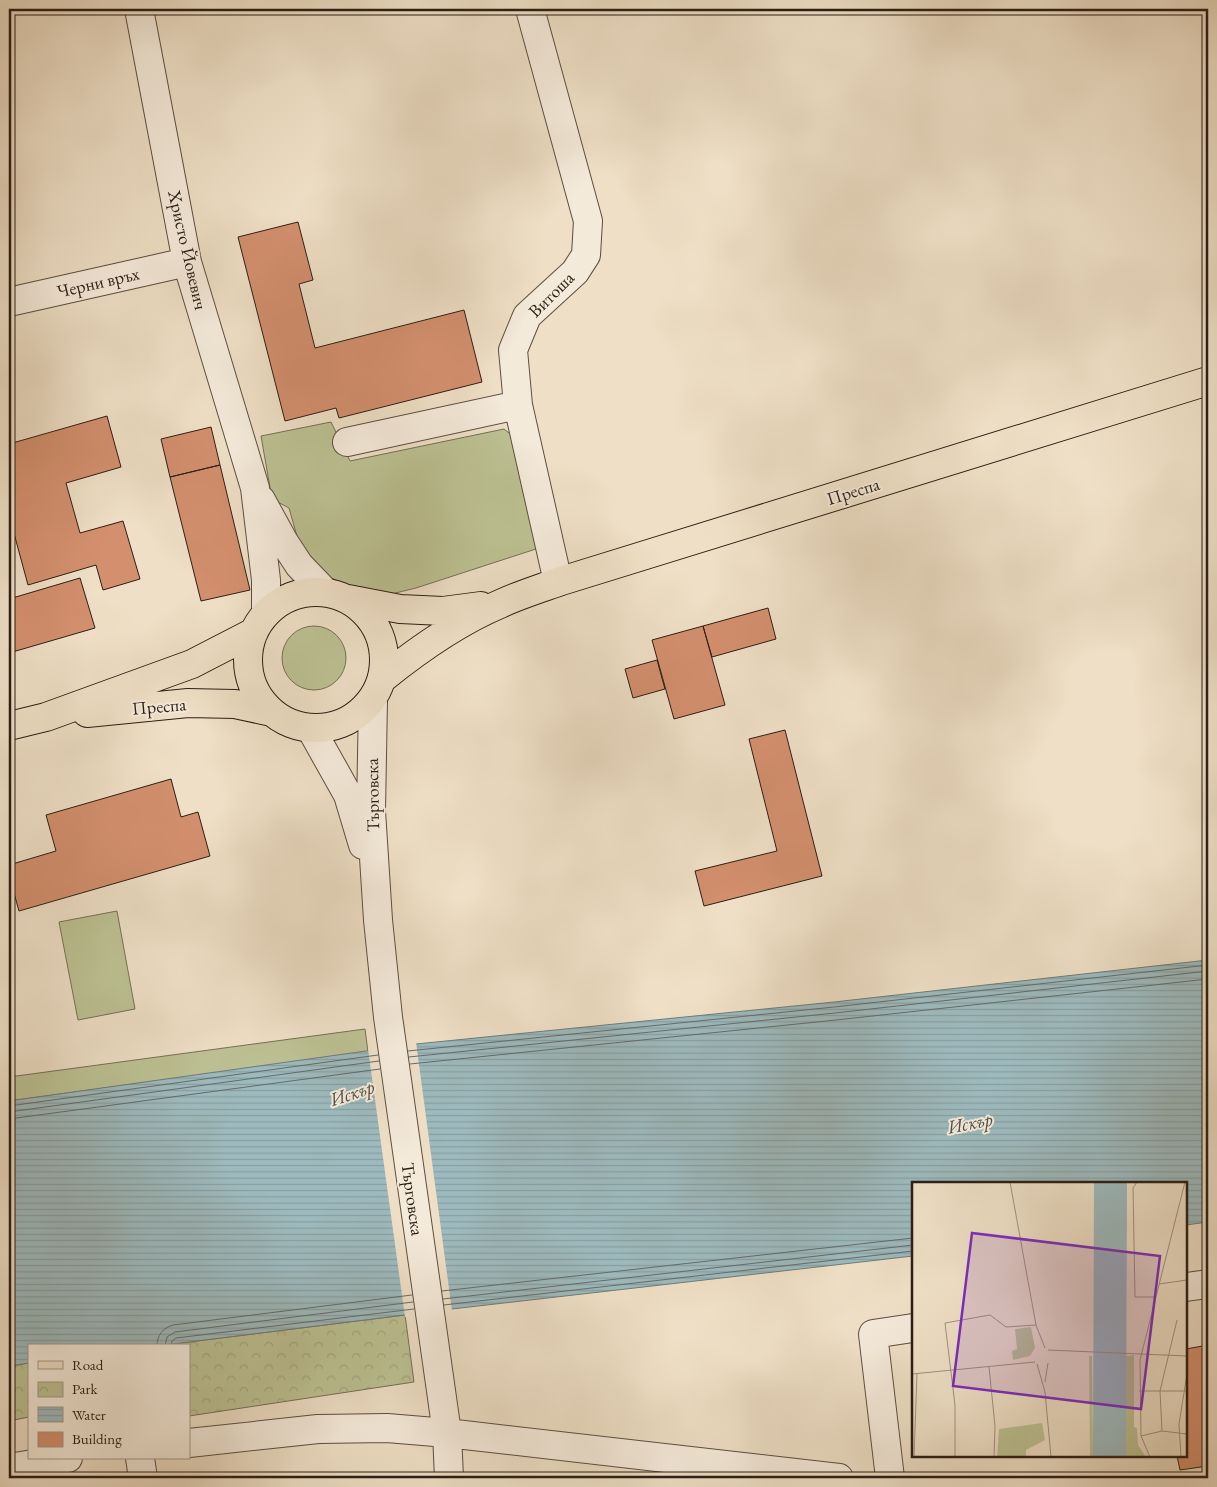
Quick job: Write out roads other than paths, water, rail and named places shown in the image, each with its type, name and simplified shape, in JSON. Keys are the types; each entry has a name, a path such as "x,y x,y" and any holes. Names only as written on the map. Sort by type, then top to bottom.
{"main road":[{"name":"Преспа","path":"378,689 420,649 450,630 500,604 558,582 1208,381"},
{"path":"303,592 336,595 366,613 379,632 385,655 378,689 356,716 335,726 311,729 289,723 272,712 258,695 249,675 248,653 260,623 283,600 303,592"},
{"name":"Преспа","path":"336,595 400,609 444,611 500,604"},
{"name":"Преспа","path":"9,726 46,717 192,664 260,623"},
{"name":"Преспа","path":"46,717 188,703 235,704 272,712"}],"street":[{"name":"Христо Йовевич","path":"138,9 187,262 255,488 266,580 260,623"},
{"name":"Витоша","path":"530,9 588,221 586,255 575,272 527,316 513,350 518,405 558,582"},
{"name":"Черни връх","path":"9,302 187,262"},
{"path":"347,442 518,405"},
{"name":"Христо Йовевич","path":"255,488 284,542 300,564 336,595"},
{"name":"Търговска","path":"378,689 371,812 378,920 390,1026 447,1433 449,1478"},
{"name":"Търговска","path":"311,729 348,795 361,836 378,920"},
{"path":"1187,1287 1208,1284"},
{"path":"890,1478 873,1334 912,1328"},
{"path":"190,1443 318,1429 387,1428 447,1433 839,1478"},
{"path":"9,1468 56,1460"},
{"path":"140,1460 143,1478"}],"water":[{"name":"Искър","path":"1208,960 1208,1222 1187,1225 1187,1182 912,1182 912,1256 452,1309 173,1344 28,1344 28,1363 9,1366 9,1101 416,1044 834,1002"}]}
